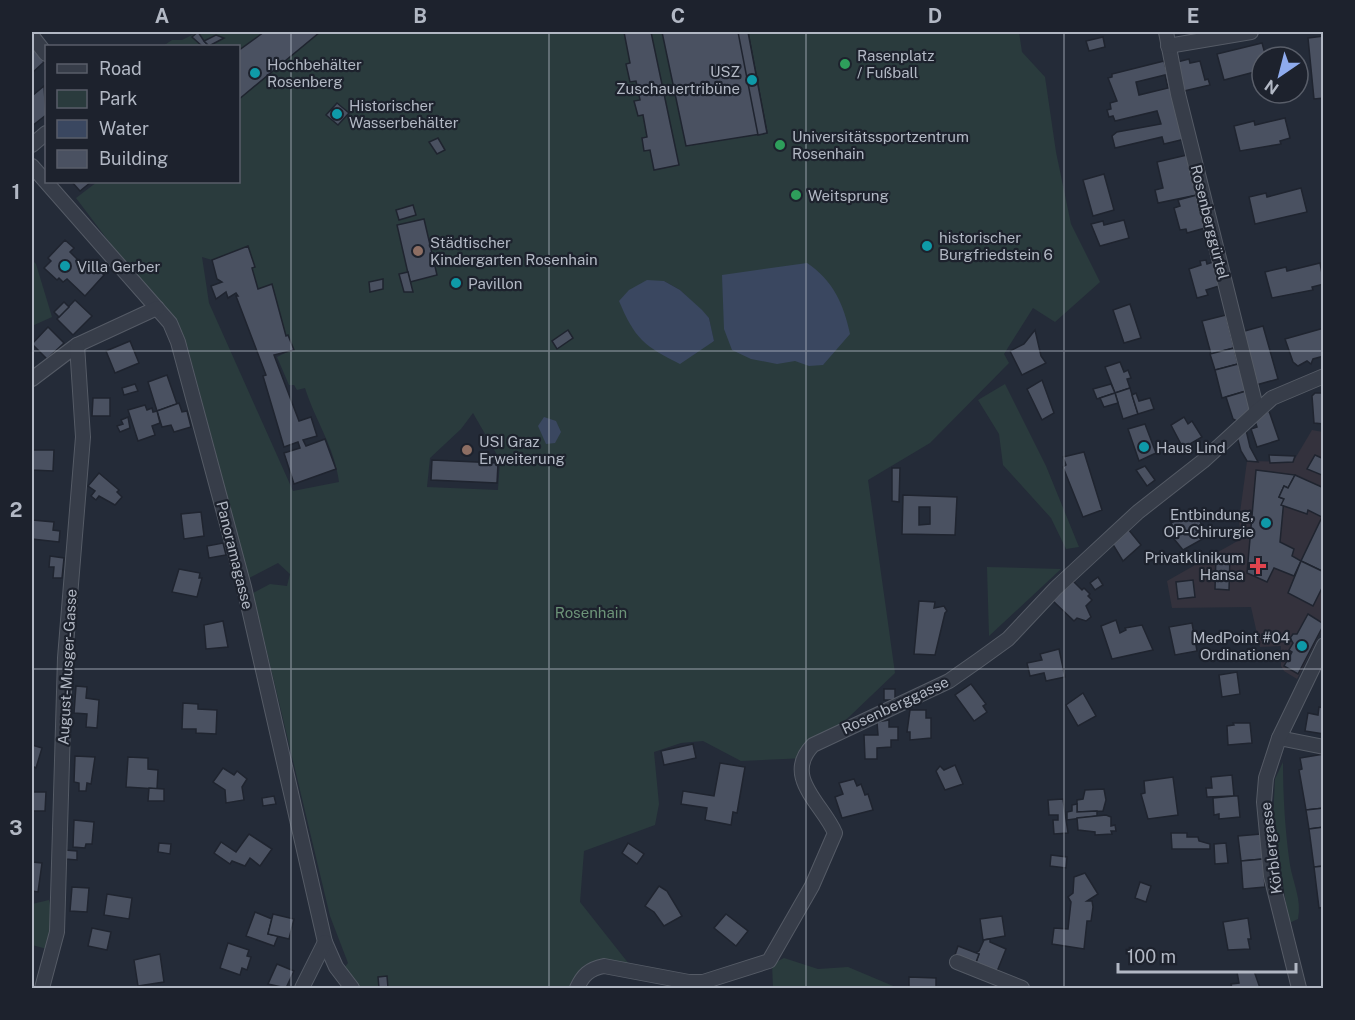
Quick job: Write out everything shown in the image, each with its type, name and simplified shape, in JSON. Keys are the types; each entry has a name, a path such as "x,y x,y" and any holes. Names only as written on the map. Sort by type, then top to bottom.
{"street":[{"name":"Rosenberggürtel","path":"1166,32 1178,94 1257,411"},
{"path":"1168,46 1251,32"},
{"path":"32,36 45,53"},
{"path":"32,145 45,134"},
{"name":"Panoramagasse","path":"32,166 45,181"},
{"name":"Panoramagasse","path":"47,183 170,323 184,364 244,587 325,942 336,967 352,988"},
{"path":"32,379 77,345 157,308"},
{"name":"August-Musger-Gasse","path":"42,988 57,932 65,658 84,429 77,345"},
{"name":"Rosenberggasse","path":"577,988 584,975 594,968 604,966 689,982 703,982 770,961 812,886 835,833 824,812 806,790 801,779 806,753 813,745 949,681 1008,639 1094,552 1203,461 1272,398 1323,376"},
{"name":"Körblergasse","path":"1299,988 1271,876 1264,802 1266,778 1279,738 1323,645"},
{"path":"1279,738 1323,747"},
{"path":"306,987 325,942"},
{"path":"957,962 1022,988"}],"shaded area":[{"name":"Privatklinikum Hansa","path":"1312,430 1323,432 1323,628 1297,679 1284,671 1281,666 1281,646 1260,647 1251,607 1172,608 1167,581 1241,539 1239,520 1247,461 1293,462"}],"green space":[{"name":"Rosenhain","path":"198,32 1019,32 1022,52 1045,77 1056,152 1071,224 1100,282 1055,322 1033,308 1004,354 1009,363 930,443 868,480 895,673 806,758 741,761 703,741 681,743 654,752 659,804 655,825 584,851 580,902 629,964 609,961 593,962 580,970 571,988 354,988 344,968 348,963 330,916 253,593 270,584 287,586 290,574 278,563 249,578 187,345 76,198 96,183 240,183 240,45 164,45 172,40 182,40","holes":["248,246 255,266 252,268 258,289 272,284 286,336 288,335 293,349 277,357 289,385 294,385 297,390 305,388 333,457 339,482 293,491 209,303 202,257 212,260","664,281 680,290 709,318 714,342","473,413 500,460 498,490 427,487 430,458 461,429"]},
{"path":"32,260 36,264 52,317 32,326"},
{"path":"1005,384 1046,466 1079,547 1066,549 1051,518 1003,465 999,434 978,400"},
{"path":"987,567 1061,569 989,636"},
{"path":"1283,762 1287,839 1299,905 1298,919 1289,923 1273,820 1275,779"},
{"path":"49,900 54,924 47,949 32,945 32,904"},
{"path":"784,958 818,969 848,967 898,988 773,988 772,964"}],"water":[{"path":"807,263 824,277 836,294 850,334 823,365 809,366 795,361 777,364 751,359 732,350 724,329 722,275"},
{"path":"647,280 664,281 680,290 702,310 709,318 714,341 680,364 642,340 630,324 619,301 629,290"},
{"path":"544,417 556,421 561,432 555,443 546,444 538,426"}],"building":[{"path":"198,32 208,45 201,45 192,37"},
{"name":"Hochbehälter Rosenberg","path":"264,32 320,32 240,98 240,50"},
{"path":"624,32 651,32 679,165 654,170 650,150 644,151 642,138 647,137 643,115 638,116 634,101 640,100 636,81 630,82 626,64 630,63"},
{"name":"Universitätssportzentrum Rosenhain","path":"662,32 748,32 767,133 686,146"},
{"name":"USZ Zuschauertribüne","path":"738,32 748,32 767,133 758,135"},
{"path":"216,35 224,38 211,45 204,41"},
{"path":"1324,36 1324,98 1314,99 1308,38"},
{"path":"1103,37 1105,47 1089,51 1086,41"},
{"path":"1250,46 1250,73 1224,80 1217,54"},
{"path":"32,47 44,62 32,73"},
{"path":"1189,59 1190,63 1200,61 1205,80 1208,79 1210,85 1184,91 1177,62"},
{"path":"1164,61 1185,139 1164,144 1162,137 1115,148 1112,136 1117,132 1161,124 1157,111 1115,121 1113,116 1109,117 1107,110 1111,109 1110,103 1117,101 1108,78 1112,77 1112,74","holes":["1165,75 1168,88 1139,95 1136,82"]},
{"path":"44,86 45,116 32,126 32,96"},
{"name":"Historischer Wasserbehälter","path":"337,103 349,113 338,125 326,115"},
{"path":"1285,118 1290,138 1280,141 1281,144 1240,151 1234,126 1254,121 1255,125"},
{"path":"438,138 445,150 437,154 429,142"},
{"path":"1187,155 1197,195 1158,203 1155,190 1163,188 1157,162"},
{"path":"1104,174 1114,210 1093,216 1083,180"},
{"path":"73,183 90,183 80,191"},
{"path":"1301,188 1307,212 1255,224 1249,197 1266,193 1267,197"},
{"path":"1197,195 1205,228 1187,233 1186,229 1180,230 1174,208 1180,206 1178,200"},
{"path":"413,205 416,215 399,220 396,210"},
{"name":"Städtischer Kindergarten Rosenhain","path":"424,219 437,275 410,282 397,225"},
{"path":"1124,220 1129,238 1100,246 1091,224 1103,221 1104,225"},
{"name":"Villa Gerber","path":"65,240 74,248 70,252 88,270 93,264 104,275 85,296 67,279 63,282 59,278 57,280 44,268 51,261 48,258"},
{"path":"248,246 255,267 252,268 258,289 272,284 286,336 288,335 294,350 274,355 299,421 311,417 317,436 303,440 306,446 325,439 336,469 294,484 284,453 300,448 298,442 284,447 263,376 266,375 236,296 238,296 236,293 228,298 226,292 216,299 211,286 222,282 217,279 212,260"},
{"path":"1206,260 1207,264 1213,262 1219,286 1206,290 1208,295 1197,298 1189,269 1201,265 1200,261"},
{"path":"1320,263 1324,284 1312,287 1313,290 1272,298 1265,272 1286,267 1287,271"},
{"path":"408,272 413,292 404,292 399,274"},
{"path":"383,279 383,289 370,292 369,282"},
{"path":"75,300 92,316 73,335 57,319"},
{"path":"64,302 69,307 59,317 54,312"},
{"path":"1130,304 1141,338 1124,343 1113,310"},
{"path":"1226,315 1234,348 1211,354 1202,321"},
{"path":"1263,326 1278,379 1256,385 1241,332"},
{"path":"48,327 64,343 47,359 32,344"},
{"path":"1324,328 1324,356 1313,359 1311,364 1307,361 1298,366 1293,362 1285,339"},
{"path":"568,330 573,338 557,349 552,341"},
{"path":"1035,330 1041,356 1046,363 1022,375 1010,351 1024,344"},
{"path":"130,341 139,363 115,373 106,351"},
{"path":"1234,348 1238,364 1215,370 1210,354"},
{"path":"1120,362 1124,372 1128,370 1131,378 1127,379 1130,388 1115,393 1105,367"},
{"path":"1238,364 1246,391 1222,398 1215,370"},
{"path":"167,375 177,404 157,411 148,382"},
{"path":"1042,380 1054,413 1042,420 1027,389"},
{"path":"135,384 138,391 124,395 122,388"},
{"path":"1111,384 1115,393 1097,399 1093,389"},
{"path":"1130,388 1138,414 1123,419 1115,393"},
{"path":"1246,391 1252,411 1239,422 1233,419 1226,397"},
{"path":"1115,393 1118,403 1104,407 1100,398"},
{"path":"1136,393 1139,401 1150,398 1154,409 1138,414 1132,395"},
{"path":"1315,393 1324,393 1324,424 1314,423 1312,396"},
{"path":"93,398 110,398 110,416 92,416"},
{"path":"179,403 182,412 187,411 191,427 174,432 171,425 162,427 157,411"},
{"path":"145,405 147,410 152,408 153,412 157,411 160,423 152,426 155,435 138,441 128,410"},
{"path":"1269,411 1279,440 1257,447 1251,429 1257,427 1254,418"},
{"path":"128,417 130,428 120,432 117,426 123,424 121,420"},
{"path":"1184,417 1188,424 1192,421 1202,437 1183,448 1171,425"},
{"name":"Haus Lind","path":"1145,424 1156,453 1139,461 1128,429"},
{"path":"1246,430 1250,447 1258,462 1247,461 1241,451 1236,433"},
{"path":"32,450 54,450 53,471 32,470"},
{"path":"1084,452 1102,510 1083,517 1063,467 1066,465 1063,457"},
{"path":"1269,455 1295,456 1293,462 1270,463"},
{"path":"1315,455 1324,459 1324,476 1307,469"},
{"path":"432,460 498,463 497,483 431,480"},
{"path":"1145,466 1155,480 1147,486 1136,470"},
{"path":"892,468 900,468 899,502 892,501"},
{"name":"Entbindung, OP-Chirurgie","path":"1256,470 1295,475 1288,488 1284,486 1279,497 1284,499 1280,542 1294,549 1292,556 1301,561 1294,576 1274,568 1267,582 1247,573"},
{"path":"99,473 119,490 117,492 122,497 115,505 99,496 96,500 91,496 95,491 88,486"},
{"path":"1295,475 1324,488 1324,572 1301,561 1322,517 1308,510 1307,514 1281,505 1284,499 1279,497 1284,486 1288,488"},
{"path":"903,495 957,497 955,535 902,534","holes":["919,507 930,507 930,524 919,525"]},
{"path":"1194,511 1208,536 1183,550 1170,534 1175,530 1171,523"},
{"path":"201,512 204,536 184,539 181,514"},
{"path":"32,520 54,522 53,530 60,531 59,542 32,539"},
{"path":"1128,529 1141,545 1123,561 1112,543"},
{"path":"223,543 226,555 209,558 207,546"},
{"path":"1216,555 1230,556 1229,590 1215,589"},
{"path":"50,556 64,558 62,578 53,578 54,567 49,567"},
{"path":"1301,561 1324,572 1324,584 1313,606 1288,593"},
{"path":"179,569 200,573 199,578 202,578 197,597 172,592"},
{"path":"1098,577 1103,585 1095,590 1090,583"},
{"path":"1193,580 1195,597 1178,599 1176,582"},
{"path":"1073,581 1090,594 1088,596 1092,600 1086,606 1091,617 1086,621 1077,618 1074,621 1052,600"},
{"path":"919,601 935,602 934,608 944,606 947,611 935,655 914,654"},
{"name":"MedPoint #04 Ordinationen","path":"1308,614 1324,624 1298,674 1284,666 1292,652 1289,650 1293,643 1290,638 1293,634 1297,634"},
{"path":"1116,620 1120,633 1126,630 1125,628 1142,625 1153,650 1112,659 1101,626"},
{"path":"223,621 228,647 206,649 204,625"},
{"path":"1192,623 1197,651 1175,655 1169,627"},
{"path":"1059,649 1065,677 1046,681 1044,673 1030,676 1027,663 1042,660 1040,654"},
{"path":"1237,672 1240,694 1222,697 1219,675"},
{"path":"971,684 986,704 983,706 987,712 974,721 955,695"},
{"path":"76,686 87,687 86,698 99,700 97,728 86,727 87,714 74,713"},
{"path":"884,689 895,689 895,700 884,700"},
{"path":"1083,693 1096,716 1078,726 1066,705"},
{"path":"183,703 198,704 198,709 217,710 216,734 196,733 196,729 182,729"},
{"path":"1319,707 1324,708 1324,734 1305,731 1308,713 1318,715"},
{"path":"910,710 926,710 926,718 931,718 931,738 910,740 910,732 907,732"},
{"path":"889,720 889,727 898,727 898,740 891,740 891,747 877,748 877,759 865,759 864,735 878,735 877,722"},
{"path":"1233,723 1250,723 1252,743 1228,745 1227,726 1234,725"},
{"path":"693,744 696,758 664,765 661,751"},
{"path":"32,745 42,748 36,768 32,766"},
{"path":"1324,754 1324,808 1306,810 1299,770 1302,769 1300,758"},
{"path":"75,756 95,757 91,784 87,783 86,791 79,791 79,783 74,782"},
{"path":"128,757 148,758 148,769 158,770 157,789 126,787"},
{"path":"720,763 745,767 737,813 733,812 731,825 705,820 707,808 681,804 683,791 714,796"},
{"path":"955,765 963,784 945,790 936,771 940,766 944,770"},
{"path":"223,768 234,775 237,771 247,779 242,787 244,800 226,803 225,790 213,782"},
{"path":"1232,775 1234,796 1207,797 1206,788 1212,788 1211,777"},
{"path":"1173,777 1178,815 1148,819 1141,794 1145,793 1144,781"},
{"path":"854,779 857,786 861,784 865,795 868,794 873,810 842,818 835,797 843,794 839,783"},
{"path":"149,788 164,789 164,801 148,801"},
{"path":"1104,789 1106,800 1103,811 1077,812 1077,800 1083,799 1085,790"},
{"path":"32,790 33,792 46,792 45,811 32,811"},
{"path":"274,796 276,804 263,806 262,798"},
{"path":"1238,796 1240,817 1219,819 1219,814 1214,815 1213,798"},
{"path":"1063,799 1068,833 1054,834 1053,820 1058,820 1058,815 1049,815 1048,800"},
{"path":"1077,804 1077,812 1097,811 1097,816 1067,820 1067,812 1072,811 1072,805"},
{"path":"1324,808 1324,827 1309,829 1306,810"},
{"path":"1106,815 1111,817 1111,826 1115,825 1116,831 1111,831 1112,834 1095,835 1095,832 1078,830 1077,818"},
{"path":"74,820 94,822 92,844 86,844 85,848 73,847"},
{"path":"1324,827 1324,866 1314,867 1309,829"},
{"path":"1171,833 1187,833 1187,837 1198,837 1199,841 1210,844 1210,849 1172,849"},
{"path":"249,834 272,849 260,866 250,858 245,866 232,861 230,864 214,853 221,842 236,852"},
{"path":"1261,834 1263,859 1241,861 1238,836"},
{"path":"159,843 171,844 170,854 158,852"},
{"path":"628,843 644,854 637,864 622,853"},
{"path":"1226,843 1228,863 1215,864 1214,844"},
{"path":"65,850 77,851 77,860 65,859"},
{"path":"1051,855 1067,857 1066,868 1050,866"},
{"path":"1263,859 1265,887 1243,889 1241,861"},
{"path":"32,862 42,863 38,892 32,891"},
{"path":"1324,866 1324,907 1319,908 1314,867"},
{"path":"1085,873 1098,894 1087,901 1092,901 1093,907 1091,921 1087,921 1084,949 1052,944 1054,928 1068,929 1071,902 1068,897 1073,893 1074,877"},
{"path":"1140,882 1151,886 1146,902 1135,898"},
{"path":"659,886 667,891 682,916 664,926 654,912 645,906"},
{"path":"72,887 89,888 87,912 70,911"},
{"path":"107,894 132,898 129,919 104,915"},
{"path":"255,912 272,919 268,934 278,936 274,946 246,936"},
{"path":"273,914 294,919 289,939 268,934"},
{"path":"726,914 748,931 736,946 714,928"},
{"path":"1002,916 1005,936 983,940 980,919"},
{"path":"1248,918 1250,949 1228,950 1223,922"},
{"path":"92,928 111,932 107,950 88,946"},
{"path":"990,939 990,942 1006,949 996,974 975,965 979,954 975,953 979,951 984,940"},
{"path":"228,943 249,950 247,956 251,957 247,970 242,968 240,975 220,968"},
{"path":"958,946 979,954 975,965 954,958"},
{"path":"160,954 164,982 138,986 134,960"},
{"path":"277,964 294,971 286,988 268,984"},
{"path":"1254,971 1260,988 1232,988 1231,984 1239,983 1237,972"},
{"path":"387,976 388,988 379,988 378,977"},
{"path":"909,977 936,978 936,988 909,988"}],"place":[{"name":"Rasenplatz / Fußball","path":"845,64"},
{"name":"Hochbehälter Rosenberg","path":"255,73"},
{"name":"USZ Zuschauertribüne","path":"752,80"},
{"name":"Historischer Wasserbehälter","path":"337,114"},
{"name":"Universitätssportzentrum Rosenhain","path":"780,145"},
{"name":"Weitsprung","path":"796,195"},
{"name":"historischer Burgfriedstein 6","path":"927,246"},
{"name":"Städtischer Kindergarten Rosenhain","path":"418,251"},
{"name":"Villa Gerber","path":"65,266"},
{"name":"Pavillon","path":"456,283"},
{"name":"Haus Lind","path":"1144,447"},
{"name":"USI Graz Erweiterung","path":"467,450"},
{"name":"Entbindung, OP-Chirurgie","path":"1266,523"},
{"name":"Privatklinikum Hansa","path":"1258,566"},
{"name":"MedPoint #04 Ordinationen","path":"1302,646"}]}
